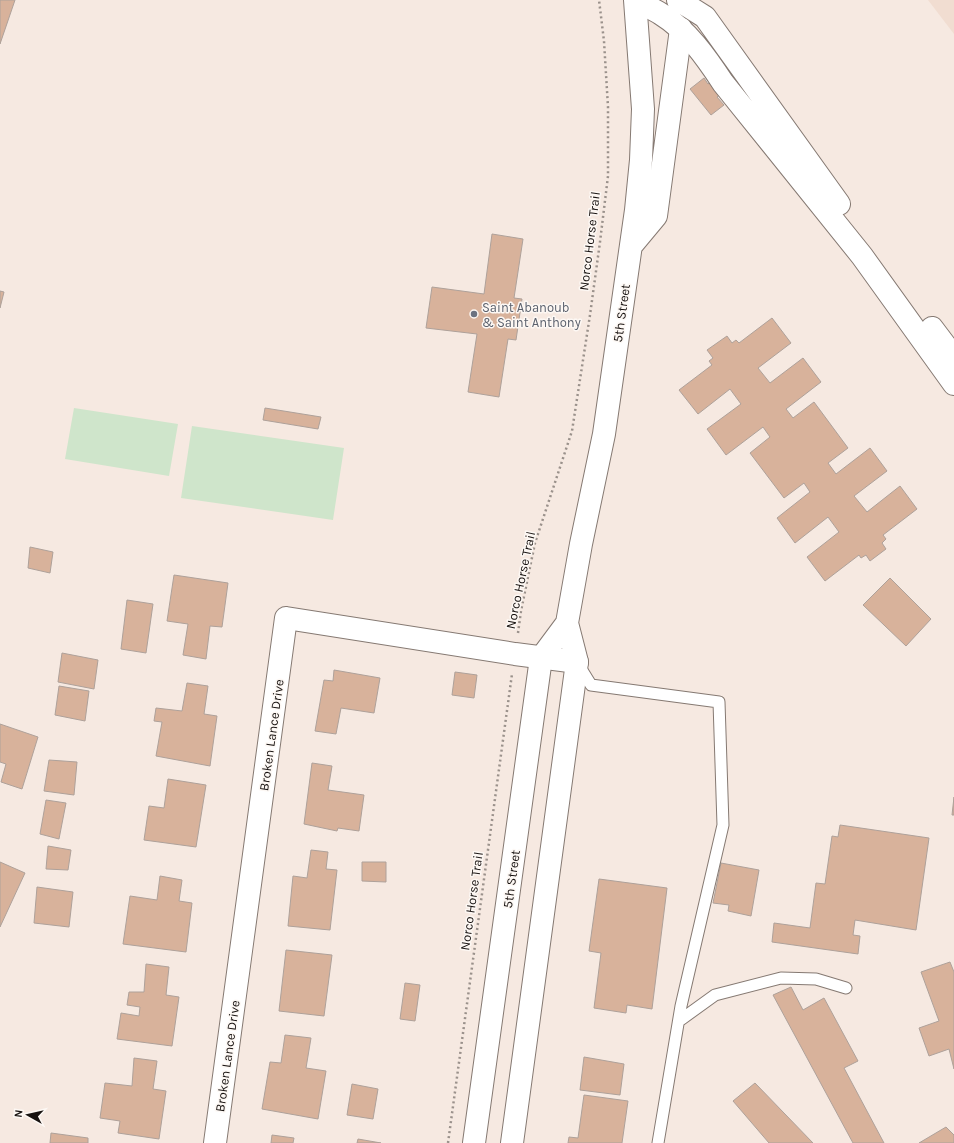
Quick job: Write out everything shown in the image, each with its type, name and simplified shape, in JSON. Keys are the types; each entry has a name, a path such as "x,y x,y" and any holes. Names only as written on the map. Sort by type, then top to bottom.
{"street":[{"path":"635,0 662,14 681,29 705,56 723,83 862,256 954,384"},
{"name":"5th Street","path":"512,1143 577,662 567,622 580,544 604,434 636,210 643,109 635,0"},
{"path":"678,0 705,17 743,69 818,178 954,357"},
{"path":"631,246 656,216 681,29"},
{"name":"Broken Lance Drive","path":"215,1143 286,618 541,658 577,662"},
{"name":"5th Street","path":"474,1143 541,658 567,622"}],"lane":[{"path":"577,662 591,685 719,702 724,825 679,1021 658,1143"},
{"path":"679,1021 715,995 781,978 816,979 846,988"}],"path":[{"name":"Norco Horse Trail","path":"448,1143 521,611 535,544 572,431 599,249 608,176 608,107 604,41 599,0"}],"shaded area":[{"path":"928,0 954,0 954,34"}],"green space":[{"path":"74,408 178,424 169,476 65,459"},
{"path":"192,426 344,448 333,520 181,498"}],"building":[{"path":"0,0 15,0 0,44"},
{"path":"745,56 755,68 717,97 724,105 711,115 690,89 704,78 708,84"},
{"name":"Saint Abanoub & Saint Anthony","path":"492,234 523,239 514,298 522,299 516,340 508,339 499,397 468,392 477,334 426,328 432,287 484,294"},
{"path":"0,291 4,292 0,308"},
{"path":"772,318 791,343 758,368 770,383 803,358 821,382 786,409 793,418 814,402 848,448 828,463 836,474 870,448 887,471 854,496 867,512 900,486 917,509 883,535 886,539 882,543 886,549 870,561 866,555 861,558 859,555 825,581 807,557 839,532 828,517 795,543 777,518 810,492 804,483 784,498 750,453 770,437 763,427 726,455 707,429 741,404 730,389 698,414 679,390 712,365 709,361 713,358 707,350 727,336 732,343 736,340 739,343"},
{"path":"265,408 321,417 318,429 263,420"},
{"path":"30,547 53,552 50,573 28,568"},
{"path":"174,575 228,583 222,627 210,626 206,659 183,655 188,624 167,621"},
{"path":"890,578 931,619 906,646 863,605"},
{"path":"127,600 153,604 146,653 121,649"},
{"path":"62,653 98,660 94,689 58,682"},
{"path":"334,670 380,678 374,713 341,708 336,734 315,731 324,680 333,681"},
{"path":"455,672 477,675 474,698 452,695"},
{"path":"187,683 208,686 204,714 217,716 210,766 156,756 162,722 154,721 156,708 182,711"},
{"path":"59,686 89,691 85,721 55,715"},
{"path":"0,724 38,737 22,789 1,782 6,764 0,762"},
{"path":"49,760 77,762 74,795 44,791"},
{"path":"312,763 332,766 328,790 364,795 359,831 338,828 337,831 304,824"},
{"path":"168,779 206,785 196,847 144,840 149,806 164,808"},
{"path":"954,797 954,815 952,815"},
{"path":"46,800 66,803 59,839 40,834"},
{"path":"840,825 929,838 916,930 855,920 853,935 860,936 858,954 772,942 774,923 810,928 816,883 825,884 832,836 838,837"},
{"path":"48,846 71,850 68,870 46,869"},
{"path":"311,850 328,852 326,869 337,870 330,930 288,926 293,876 307,878"},
{"path":"0,862 25,873 0,927"},
{"path":"362,862 386,862 386,882 362,881"},
{"path":"721,863 759,870 751,916 728,911 729,905 713,903"},
{"path":"160,876 182,880 179,901 192,903 186,952 123,944 130,896 157,900"},
{"path":"599,879 667,888 652,1009 627,1005 626,1013 594,1008 601,953 589,951"},
{"path":"37,887 73,892 69,927 34,923"},
{"path":"286,950 332,955 324,1016 279,1011"},
{"path":"950,962 954,972 954,1069 949,1049 929,1056 919,1028 939,1021 921,972"},
{"path":"146,964 169,967 166,995 179,997 172,1046 117,1039 121,1013 139,1016 140,1007 127,1005 129,992 144,992"},
{"path":"405,983 420,985 415,1021 400,1019"},
{"path":"791,987 803,1010 824,998 858,1061 844,1068 884,1143 853,1143 773,995"},
{"path":"285,1035 311,1038 306,1068 326,1071 318,1119 262,1109 270,1062 281,1063"},
{"path":"584,1057 624,1064 620,1095 580,1090"},
{"path":"134,1058 157,1061 153,1089 166,1091 159,1139 118,1133 120,1121 100,1118 105,1083 132,1086"},
{"path":"755,1083 813,1143 769,1143 733,1101"},
{"path":"352,1084 378,1089 373,1119 347,1115"},
{"path":"584,1095 628,1101 622,1143 568,1143 569,1137 578,1138"},
{"path":"946,1127 954,1135 954,1143 919,1143"},
{"path":"51,1133 88,1138 88,1143 50,1143"},
{"path":"272,1135 294,1138 293,1143 271,1143"},
{"path":"358,1139 381,1143 357,1143"}],"place":[{"name":"Saint Abanoub & Saint Anthony","path":"474,314"}]}
